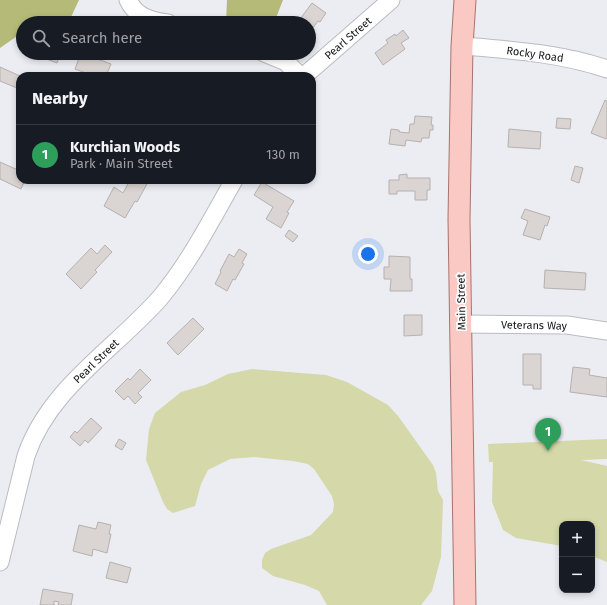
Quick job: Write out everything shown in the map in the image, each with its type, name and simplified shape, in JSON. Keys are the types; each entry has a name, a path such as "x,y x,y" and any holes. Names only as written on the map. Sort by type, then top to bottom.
{"main road":[{"name":"Main Street","path":"465,0 462,46 459,211 466,605"}],"street":[{"path":"128,0 142,16"},
{"name":"Pearl Street","path":"309,72 391,0"},
{"name":"Rocky Road","path":"462,46 506,49 553,55 607,69"},
{"path":"283,60 296,72"},
{"name":"Pearl Street","path":"0,562 26,456 41,424 52,406 73,382 143,316 169,286 192,254 232,184"},
{"name":"Veterans Way","path":"461,324 567,325 607,331"}],"green space":[{"path":"0,0 79,0 71,16 16,16 16,37 0,48"},
{"path":"227,0 283,0 277,16 226,16"},
{"path":"252,369 326,375 347,382 388,405 398,416 433,465 436,473 438,491 443,500 441,557 432,591 421,605 327,605 319,591 305,585 273,576 262,568 262,560 265,553 271,549 311,535 333,512 334,504 332,496 314,469 308,464 254,457 230,459 208,470 201,484 195,506 173,513 167,509 146,460 149,429 155,413 181,392 205,385 228,374"},
{"path":"607,439 607,459 581,460 607,466 607,562 595,557 595,521 559,521 559,545 516,538 503,530 492,502 493,462 489,462 488,444"}],"building":[{"path":"312,3 326,13 320,22 318,21 316,24 316,16 302,16"},
{"path":"403,30 409,38 401,43 405,49 383,65 375,53 388,43 386,40 395,34 396,36"},
{"path":"49,60 58,60 57,63"},
{"path":"78,60 100,60 111,64 108,72 83,72 75,69"},
{"path":"0,67 16,74 16,88 0,81"},
{"path":"605,100 607,101 606,139 591,133"},
{"path":"415,116 432,117 431,125 433,125 433,130 430,130 429,138 422,138 421,142 406,140 405,146 389,144 391,129 409,133 410,124 414,124"},
{"path":"557,118 571,119 570,129 556,128"},
{"path":"509,129 541,132 540,149 508,147"},
{"path":"0,162 16,169 16,184 23,184 21,189 0,179"},
{"path":"575,166 583,168 579,183 571,180"},
{"path":"407,174 407,178 430,178 430,190 427,190 427,200 415,200 415,191 397,191 397,194 389,194 389,180 399,180 399,175"},
{"path":"128,184 147,184 137,202 135,201 125,218 104,206 114,187 123,193"},
{"path":"261,184 265,184 294,201 287,212 289,213 281,228 266,219 273,207 254,195"},
{"path":"525,209 550,217 547,226 545,225 540,240 523,235 528,221 521,218"},
{"path":"289,230 298,236 293,242 285,236"},
{"path":"105,245 112,252 95,270 97,272 81,289 66,274 91,248 97,254"},
{"path":"239,249 247,254 242,263 244,264 235,280 233,279 227,291 215,284 229,254 234,257"},
{"path":"389,256 410,257 410,279 412,279 412,291 390,291 391,279 384,279 384,267 389,267"},
{"path":"545,270 586,273 585,290 544,288"},
{"path":"404,315 422,315 422,335 404,336"},
{"path":"193,318 204,329 178,355 167,343"},
{"path":"523,354 541,354 541,389 533,389 533,385 523,385"},
{"path":"573,367 590,369 589,375 607,378 607,397 570,392"},
{"path":"140,369 151,380 138,393 142,397 135,404 128,396 124,400 115,391 128,378 130,380"},
{"path":"91,418 102,428 88,443 85,440 80,446 70,437 75,431 77,433"},
{"path":"119,439 126,443 122,450 115,446"},
{"path":"98,522 111,525 109,534 111,534 107,553 93,549 92,556 73,551 79,525 96,529"},
{"path":"110,562 131,568 127,583 106,578"},
{"path":"43,589 73,594 71,605 58,605 59,602 54,601 54,605 40,605"}],"place":[{"name":"Kurchian Woods","path":"548,451"}]}
